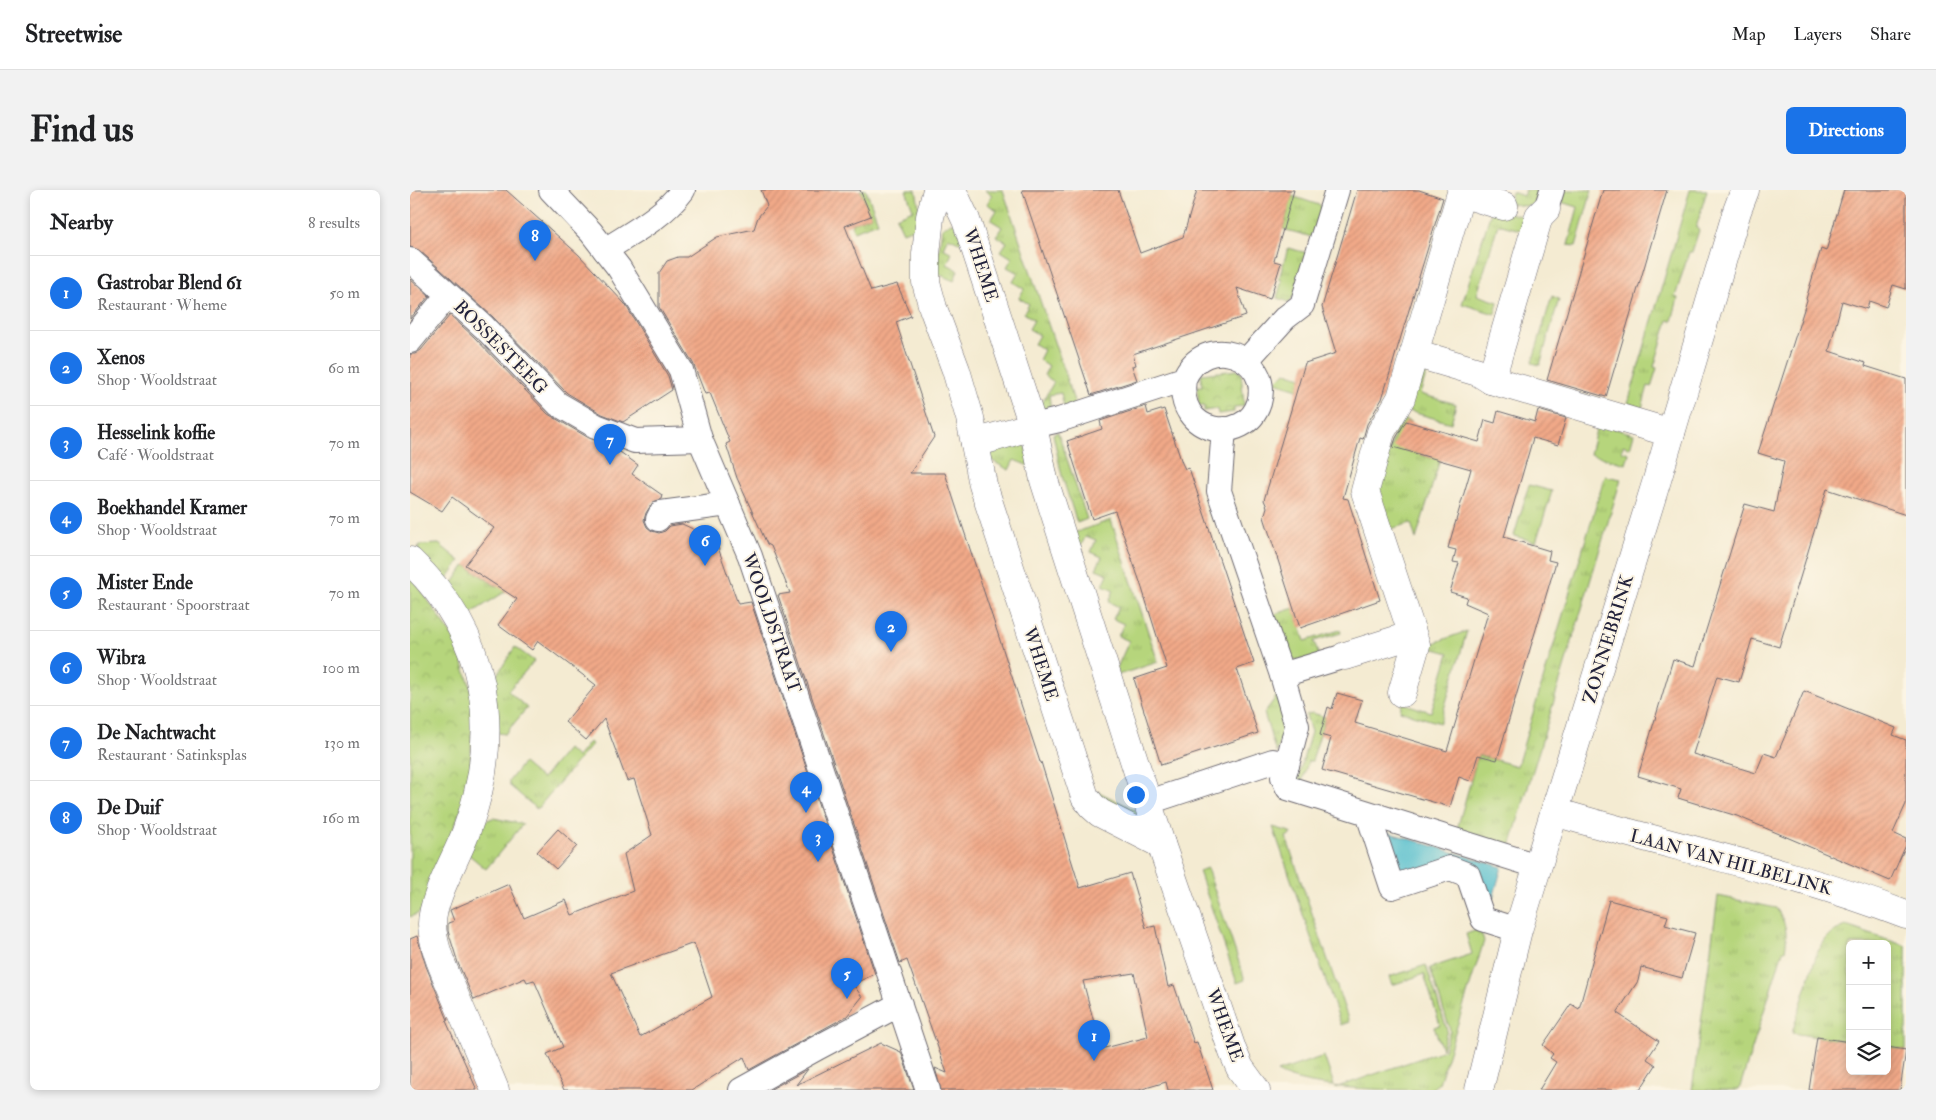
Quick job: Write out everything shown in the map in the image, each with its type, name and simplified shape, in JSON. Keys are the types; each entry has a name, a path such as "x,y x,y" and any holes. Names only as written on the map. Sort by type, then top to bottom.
{"street":[{"name":"WOOLDSTRAAT","path":"551,190 579,218 619,268 681,370 700,439 750,556 928,1090"},
{"path":"605,250 652,222 683,190"},
{"name":"WHEME","path":"937,190 930,217 926,254 926,282 933,308 956,370 975,443 982,485 1086,797 1100,814 1161,844"},
{"name":"WHEME","path":"952,190 966,220 1033,426 1044,480 1161,844 1232,1052 1245,1077 1256,1090"},
{"path":"1246,361 1285,318 1302,305 1337,190"},
{"name":"ZONNEBRINK","path":"1479,1090 1518,930 1745,190"},
{"path":"1402,693 1416,645 1365,492 1381,432 1401,398 1460,193 1504,206"},
{"path":"1491,380 1539,216 1549,200"},
{"name":"BOSSESTEEG","path":"410,260 484,328 558,404 596,426 634,441 700,439"},
{"path":"410,341 448,295"},
{"path":"1224,352 1236,355 1246,361 1254,370 1259,381 1260,393 1258,404 1252,415 1244,423 1224,430 1209,428 1198,422 1189,413 1183,401 1184,379 1191,366 1200,358 1212,353 1224,352"},
{"path":"1414,353 1478,372 1491,380 1671,433"},
{"path":"975,443 1059,420 1184,379"},
{"path":"1224,430 1219,492 1282,675 1297,726 1283,777 1288,788 1537,866"},
{"path":"658,519 661,513 728,504"},
{"path":"410,561 427,576 445,598 462,627 483,688 487,729 480,788 461,846 439,896 432,922 435,948 494,1090"},
{"path":"1282,675 1412,635"},
{"path":"1148,802 1289,756"},
{"name":"LAAN VAN HILBELINK","path":"1555,812 1617,831 1775,872 1906,915"},
{"path":"1368,814 1392,887 1450,868 1468,875 1483,919 1518,930"},
{"path":"741,1090 900,1004"}],"green space":[{"path":"860,190 866,190 878,222 854,231 851,224 871,216"},
{"path":"906,190 916,190 919,207 918,226 903,232 896,217 913,210"},
{"path":"985,190 1003,190 1075,404 1064,407 1061,393 1049,395 1051,410 1039,412 1038,409 1054,382 1044,375 1049,366 1039,360 1044,350 1034,344 1039,335 1029,329 1034,320 1024,313 1029,304 1019,298 1024,289 1013,282 1018,273 1007,267 1012,258 1001,251 1007,242 996,236 1002,227 991,220 997,210 987,204 992,195"},
{"path":"1525,190 1542,190 1536,201 1530,206 1509,203 1512,192 1523,196"},
{"path":"1561,190 1592,190 1576,246 1568,245 1578,207 1557,201"},
{"path":"1690,190 1707,190 1696,228 1699,230 1692,252 1689,252 1675,297 1678,298 1672,321 1668,320 1654,367 1657,368 1651,387 1648,386 1642,408 1628,403"},
{"path":"1292,196 1322,206 1312,237 1283,229"},
{"path":"1491,212 1506,212 1524,217 1520,230 1498,224 1477,295 1498,302 1495,314 1462,304"},
{"path":"951,223 957,224 963,244 948,237 943,248 952,253 947,264 958,270 954,281 936,273 942,228"},
{"path":"1288,248 1307,253 1295,295 1289,302 1277,298 1282,280 1279,279"},
{"path":"1552,296 1559,299 1540,365 1532,363"},
{"path":"1238,370 1238,372 1241,372 1244,406 1234,407 1234,412 1218,414 1217,409 1204,411 1204,406 1199,406 1197,387 1202,386 1201,374"},
{"path":"1420,370 1427,372 1420,394 1456,404 1451,423 1405,410"},
{"path":"1285,372 1330,386 1327,398 1275,382"},
{"path":"1400,418 1411,422 1404,450 1431,458 1442,453 1416,539 1411,523 1387,530 1375,494"},
{"path":"1601,425 1634,434 1630,448 1623,445 1622,451 1629,453 1626,464 1590,454 1597,426"},
{"path":"1058,432 1087,519 1077,523 1062,476 1053,434"},
{"path":"1014,441 1025,444 1029,466 1014,460 1009,470 989,459 993,449"},
{"path":"1605,476 1621,479 1509,850 1456,833 1478,755 1517,766"},
{"path":"1529,485 1552,491 1536,542 1514,536"},
{"path":"1111,520 1158,662 1118,675 1116,670 1129,641 1118,636 1124,624 1113,619 1119,607 1109,602 1114,590 1103,585 1108,574 1096,569 1102,557 1091,552 1096,540 1086,536 1080,547 1071,534"},
{"path":"439,544 460,561 444,583 418,552 420,545"},
{"path":"465,565 496,586 514,584 511,588 470,614 467,614 449,589"},
{"path":"410,574 456,641 473,695 470,785 425,905 419,913 410,917"},
{"path":"1294,608 1305,641 1340,630 1341,633 1314,641 1319,656 1302,662 1286,656 1273,615"},
{"path":"1467,631 1440,723 1400,711 1402,703 1431,712 1449,653 1427,647"},
{"path":"515,647 534,661 508,691 527,708 505,734 498,733 493,681"},
{"path":"1277,696 1286,723 1276,753 1264,713"},
{"path":"1312,713 1325,717 1312,761 1308,761 1301,786 1296,784 1311,732 1306,715"},
{"path":"589,742 592,744 537,809 509,785 509,781 523,763 542,779 567,749 577,757"},
{"path":"1099,792 1145,815 1145,821 1104,805 1095,793"},
{"path":"493,818 523,824 486,869 468,854 480,827 483,823"},
{"path":"1273,827 1290,832 1291,834 1286,837 1349,1022 1341,1025"},
{"path":"1207,868 1245,980 1237,983 1199,871"},
{"path":"1718,896 1776,908 1784,923 1786,945 1739,1090 1692,1090"},
{"path":"1846,926 1888,940 1846,940 1846,1041 1792,1033 1817,953 1833,932"},
{"path":"1480,929 1484,941 1439,1083 1430,1090 1339,1087 1444,1050 1450,1030 1430,968 1472,954 1466,934"},
{"path":"1891,941 1906,946 1906,1050 1891,1048"},
{"path":"1426,965 1447,1030 1442,1049 1434,1027 1440,1025 1424,974 1392,985 1389,977"},
{"path":"1324,1056 1334,1086 1291,1078 1277,1072"}],"water":[{"path":"1387,832 1502,867 1491,905 1488,903 1475,868 1398,878 1384,839"}],"building":[{"path":"410,190 506,190 579,255 625,304 668,376 672,390 623,422 602,414 567,393 493,317 419,250 410,247"},
{"path":"761,190 860,190 871,216 845,226 871,291 897,284 911,316 896,322 934,437 910,473 945,473 1041,762 1080,888 1130,873 1146,928 1155,926 1168,987 1174,985 1194,1043 1197,1042 1213,1090 1168,1090 1166,1082 1139,1090 941,1090 935,1068 947,1073 907,960 900,963 778,595 790,593 771,546 767,544 737,478 726,444 730,442 710,393 705,394 693,363 659,307 659,273 667,261 678,257 687,257 717,237 754,229 758,217 767,206","holes":["1134,973 1148,1037 1101,1049 1083,981"]},
{"path":"1022,190 1118,190 1140,253 1183,237 1197,190 1294,190 1274,261 1281,263 1270,299 1237,288 1246,316 1133,354 1136,365 1132,366 1137,380 1091,395"},
{"path":"1357,190 1419,190 1443,198 1382,399 1367,424 1363,439 1360,438 1343,498 1348,499 1380,600 1300,628 1264,517 1267,507 1264,500 1305,363 1336,353 1322,307"},
{"path":"1603,190 1667,190 1606,397 1547,380"},
{"path":"1844,190 1906,190 1906,289 1893,285 1886,307 1869,301 1867,309 1842,301 1829,351 1866,363 1865,366 1906,379 1906,515 1827,489 1779,647 1752,639 1739,682 1717,676 1693,754 1756,773 1764,753 1776,757 1804,691 1896,728 1893,735 1906,740 1906,804 1893,833 1906,839 1906,845 1890,881 1737,816 1678,798 1681,789 1638,776 1673,659 1695,666 1745,504 1774,512 1784,461 1758,453 1807,300 1821,249 1826,251"},
{"path":"410,279 429,296 410,319"},
{"path":"450,315 474,337 548,414 589,438 613,447 638,465 632,474 662,495 661,499 653,502 646,513 644,520 647,527 659,533 665,531 670,526 682,524 715,539 738,604 751,602 875,974 853,984 862,997 847,1016 749,1070 744,1057 692,1090 564,1090 547,1054 563,1047 534,980 527,982 525,978 474,1000 458,963 448,931 448,923 454,921 450,910 509,884 524,918 566,900 572,915 633,891 624,854 652,835 634,779 627,781 604,719 586,740 565,722 596,685 538,641 532,650 498,625 517,599 465,565 494,528 452,497 442,511 410,492 410,354 415,354 421,350","holes":["694,943 712,997 640,1037 611,973"]},
{"path":"1146,406 1148,414 1164,409 1182,463 1185,469 1189,468 1254,663 1237,669 1258,733 1161,765 1134,679 1167,668 1115,511 1092,519 1067,441 1102,429 1100,421"},
{"path":"1538,410 1566,418 1558,445 1533,438 1504,537 1550,551 1548,560 1556,562 1497,760 1478,755 1470,781 1459,777 1450,807 1322,770 1331,738 1320,735 1328,707 1332,709 1337,693 1362,700 1355,723 1447,751 1488,613 1465,603 1467,597 1450,592 1459,563 1453,562 1456,550 1448,548 1471,469 1393,447 1406,421 1479,442 1485,420 1495,423 1498,411 1535,422"},
{"path":"558,829 577,846 556,869 537,852"},
{"path":"1609,900 1668,916 1665,925 1695,933 1682,978 1641,967 1638,981 1617,1013 1659,1041 1647,1059 1656,1065 1640,1090 1539,1090 1556,1062 1550,1058 1553,1054 1543,1045 1571,1004 1579,1009"},
{"path":"417,936 426,966 448,1020 446,1021 477,1090 410,1090 410,939"},
{"path":"1817,1037 1846,1041 1846,1075 1891,1075 1891,1048 1906,1050 1900,1090 1809,1090"},
{"path":"881,1043 901,1052 914,1090 769,1090 808,1069 796,1085"}],"place":[{"name":"De Duif","path":"535,261"},
{"name":"De Nachtwacht","path":"610,465"},
{"name":"Wibra","path":"705,566"},
{"name":"Xenos","path":"891,652"},
{"name":"Boekhandel Kramer","path":"806,813"},
{"name":"Hesselink koffie","path":"818,862"},
{"name":"Mister Ende","path":"847,999"},
{"name":"Gastrobar Blend 61","path":"1094,1061"}]}
